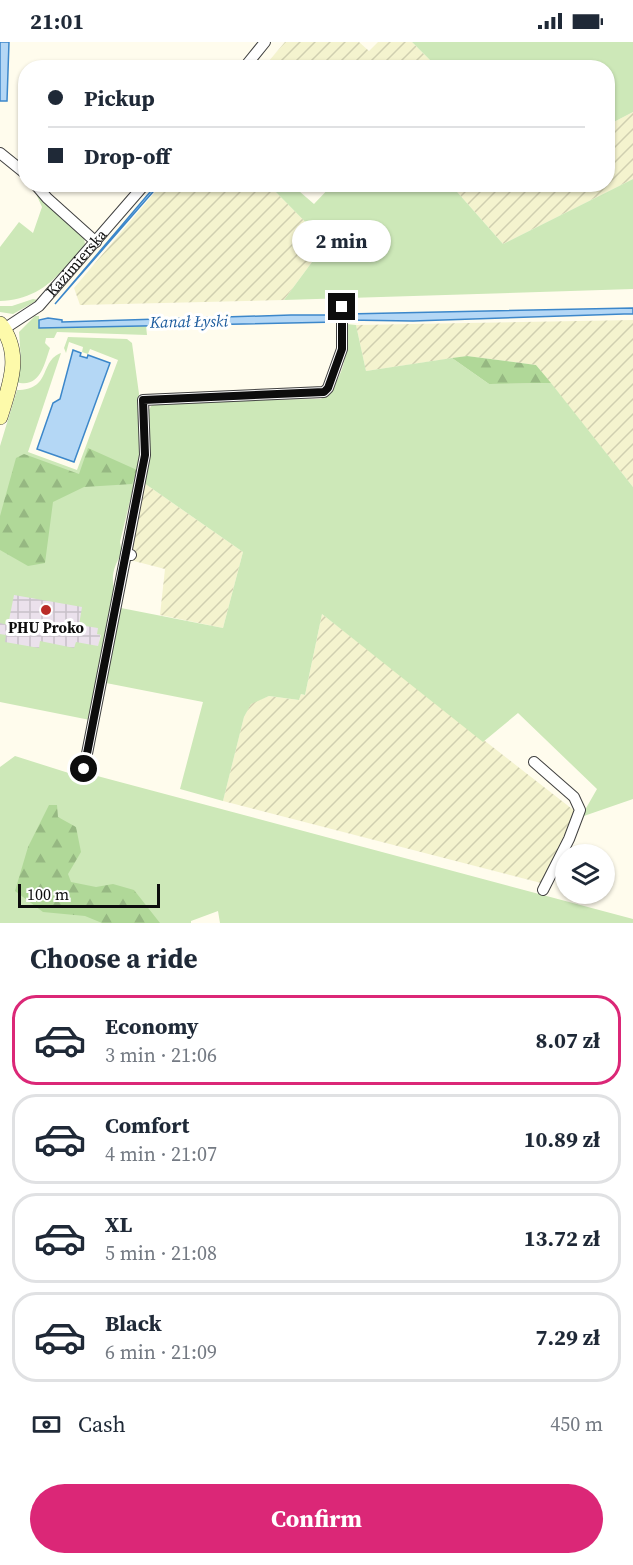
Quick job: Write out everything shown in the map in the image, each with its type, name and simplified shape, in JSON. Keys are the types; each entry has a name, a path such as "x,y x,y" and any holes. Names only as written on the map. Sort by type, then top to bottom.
{"main road":[{"path":"0,417 12,379 14,357 2,327"}],"street":[{"path":"250,60 265,42"},
{"path":"0,153 18,168"},
{"path":"42,192 96,242"},
{"name":"Kazimierska","path":"2,327 39,306 138,192"},
{"path":"84,769 129,555 145,455 143,400 324,392 328,388 342,349 342,307"},
{"path":"534,762 574,797 579,810 569,839 543,890"}],"shaded area":[{"path":"4,584 106,605 92,681 0,663 0,612"}],"green space":[{"path":"285,42 359,42 369,51 378,42 412,42 430,60 270,60"},
{"path":"412,42 633,42 633,112 615,121 615,60 430,60"},
{"path":"633,112 633,179 615,188 615,121"},
{"path":"633,179 633,289 284,300 326,243 276,192 300,192 314,204 325,192 457,192 503,244 607,192 615,192 615,188"},
{"path":"35,192 39,192 84,236 85,245 66,270 63,269 43,288 27,296 0,301 0,247 19,222 33,233 42,207"},
{"path":"155,192 276,192 326,243 284,300 80,305 74,288"},
{"path":"457,192 607,192 503,244"},
{"path":"33,299 38,300 13,314 0,312 0,306 12,306"},
{"path":"35,316 39,316 39,328 146,326 147,335 57,332 54,338 46,338 45,343 50,348 43,368 36,379 31,382 16,382 21,361 19,332"},
{"path":"633,320 633,487 536,365 467,356 366,371 356,325"},
{"path":"346,324 356,325 366,371 452,358 489,384 551,383 633,487 633,799 581,817 597,789 518,713 483,742 322,614 305,695 301,694 299,700 269,696 251,704 244,717 223,801 180,789 203,702 106,683 121,608 223,628 243,552 144,483 146,416 151,406 159,401 321,399 329,392 340,375 347,345"},
{"path":"68,337 127,339 132,343 140,401 141,455 120,542 122,553 113,573 116,595 90,720 0,702 0,634 6,635 5,642 39,648 40,641 74,648 76,642 98,646 101,635 97,634 98,628 79,625 82,607 14,595 8,625 0,623 0,446 17,390 28,389 36,385 50,362 61,353 28,452 77,470 118,360 90,349 88,354 82,352 83,347 69,342 66,353 64,348"},
{"path":"467,356 536,365 551,383 489,384 452,358"},
{"path":"88,448 137,470 132,484 84,487 53,502 45,563 28,566 0,550 0,516 16,458 24,454 79,474"},
{"path":"144,483 243,552 223,628 160,615 165,569 130,560"},
{"path":"322,614 576,812 560,844 555,844 555,855 541,883 223,801 244,717 251,703 269,696 299,700 301,694 305,695"},
{"path":"15,756 75,775 86,773 555,898 555,904 577,904 633,919 633,923 220,923 218,911 191,921 191,923 0,923 0,767"},
{"path":"49,805 57,805 58,817 76,827 81,852 68,874 71,882 96,887 113,884 134,890 160,923 102,923 85,916 43,912 15,891 28,847"}],"water":[{"path":"0,42 9,42 7,101 0,101"},
{"path":"150,192 153,192 55,304"},
{"path":"633,308 633,314 413,321 347,320 347,314"},
{"name":"Kanał Łyski","path":"338,315 337,322 39,328 39,320 48,318 62,320 62,322"},
{"path":"73,350 81,353 80,356 87,358 88,355 110,363 74,462 37,449 53,403 60,399"}],"place":[{"name":"PHU Proko","path":"46,610"}],"route":[{"path":"84,769 145,455 143,400 324,392 328,388 342,349 342,307"}]}
